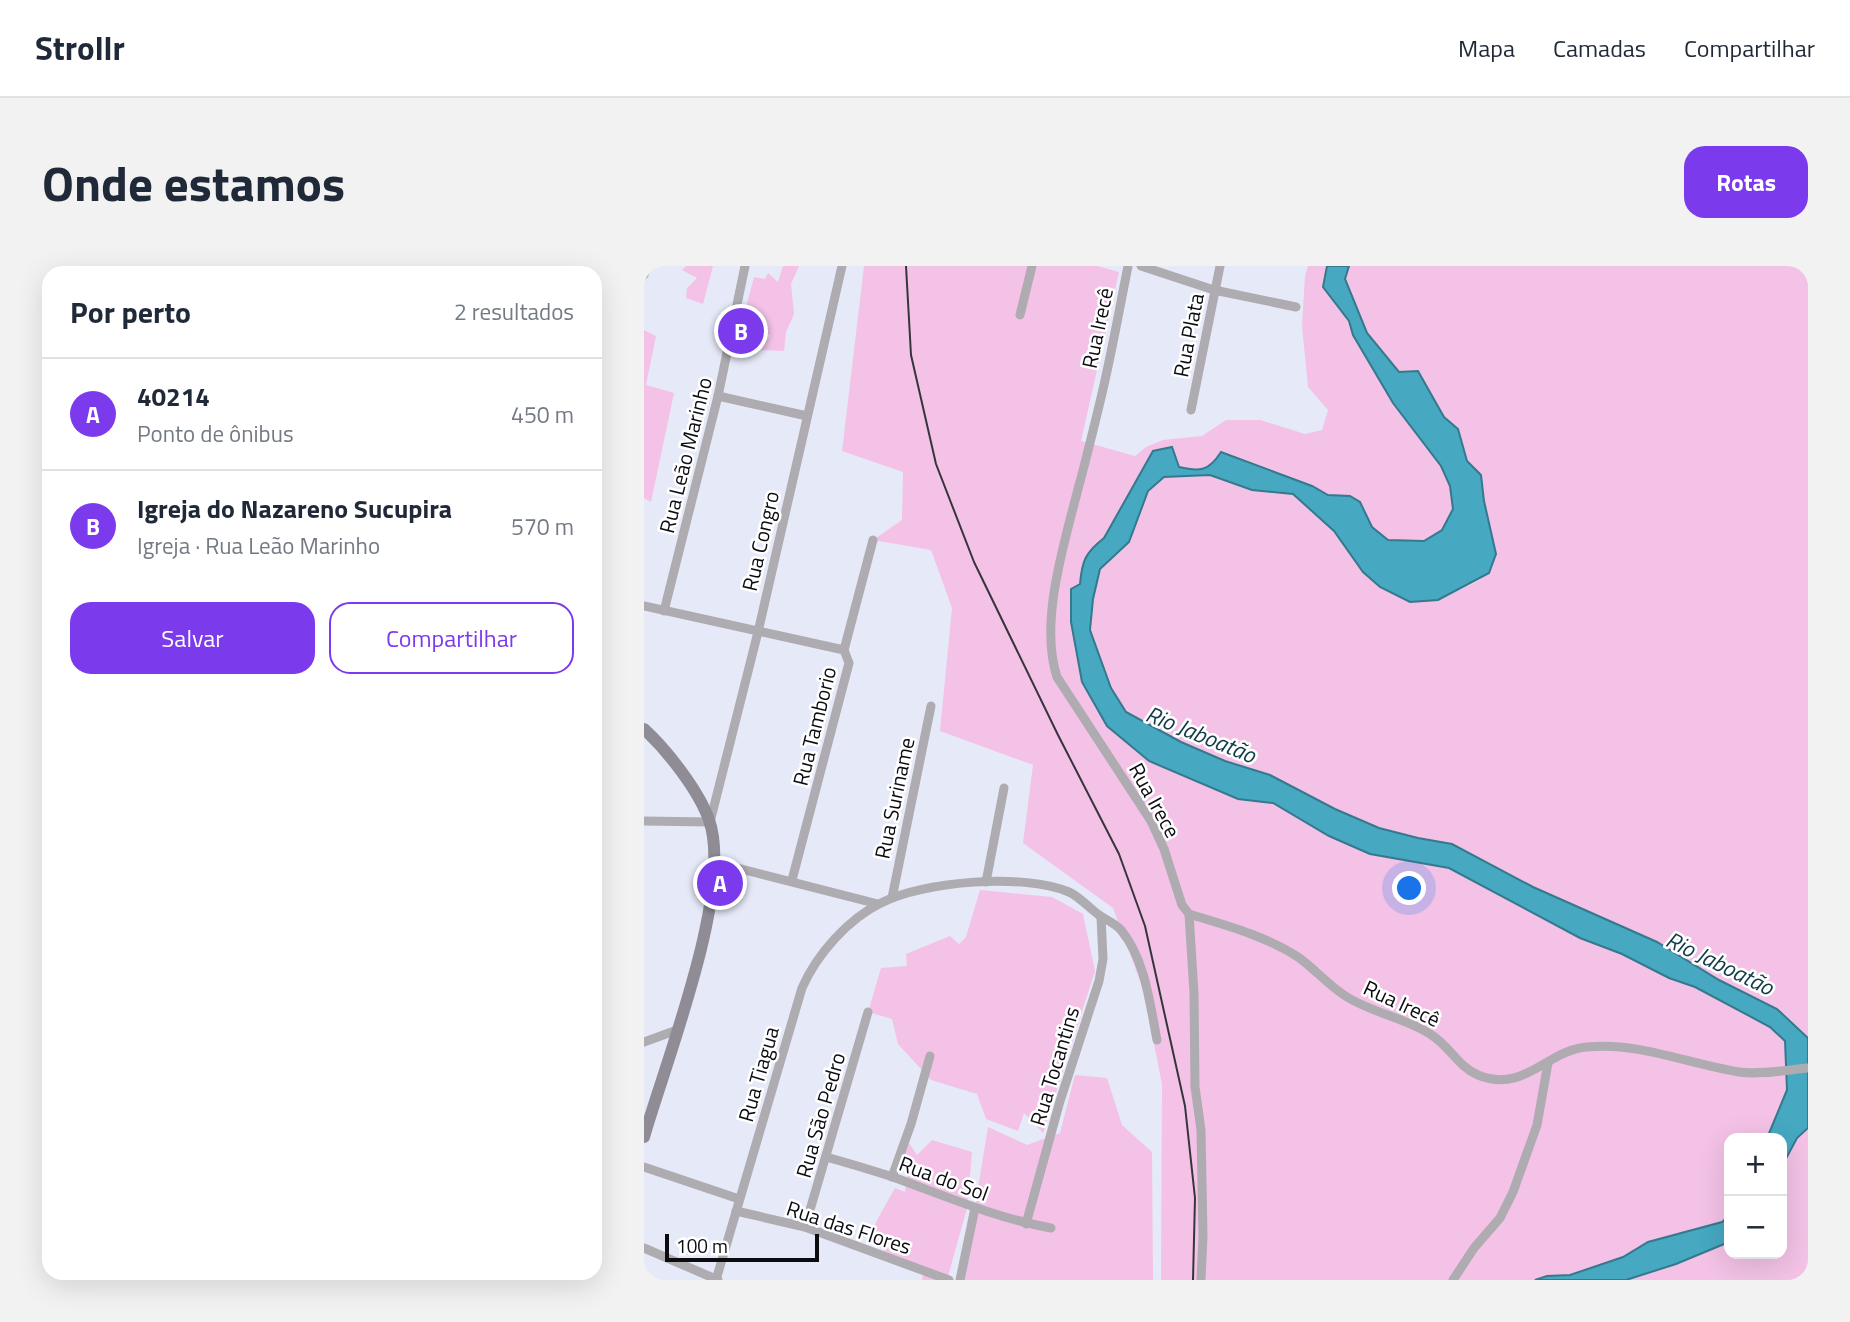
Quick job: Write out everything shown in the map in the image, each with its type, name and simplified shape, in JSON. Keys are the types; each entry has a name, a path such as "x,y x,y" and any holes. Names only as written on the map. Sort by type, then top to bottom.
{"main road":[{"path":"644,729 682,774 703,807 710,822 714,862 713,886 703,940 644,1134"}],"street":[{"path":"644,275 646,266"},
{"name":"Rua Leão Marinho","path":"664,611 718,396 745,266"},
{"name":"Rua Congro","path":"710,822 758,632 842,266"},
{"path":"1020,315 1032,266"},
{"name":"Rua Irecê","path":"1101,398 1128,266"},
{"path":"1141,266 1214,290 1296,307"},
{"name":"Rua Plata","path":"1191,410 1220,266"},
{"path":"718,396 807,416"},
{"name":"Rua Irece","path":"1101,398 1070,516 1055,596 1052,663 1063,688 1104,746 1151,821 1164,849 1178,894 1189,914 1194,993 1195,1087 1202,1130 1201,1280"},
{"name":"Rua Tamborio","path":"792,880 849,663 844,650 873,540"},
{"path":"644,606 844,650"},
{"name":"Rua Suriname","path":"892,898 931,706"},
{"path":"986,882 1004,788"},
{"path":"644,821 710,822"},
{"path":"714,862 878,904 944,885 986,882 1048,887 1070,892 1119,927 1128,940 1147,988 1157,1040"},
{"name":"Rua Tiagua","path":"717,1280 790,1027 808,976 827,948 878,904"},
{"name":"Rua Irecê","path":"1189,914 1285,950 1350,999 1428,1032 1478,1075 1508,1079 1520,1077 1571,1050 1585,1046 1658,1053 1741,1073 1808,1068"},
{"name":"Rua Tocantins","path":"1026,1224 1060,1101 1099,981 1103,959 1101,916"},
{"name":"Rua São Pedro","path":"805,1227 868,1012"},
{"path":"644,1042 677,1030"},
{"path":"892,1177 914,1115 930,1056"},
{"path":"1453,1280 1474,1248 1500,1218 1513,1192 1537,1125 1548,1063"},
{"name":"Rua do Sol","path":"826,1157 892,1177 975,1209 1026,1224 1051,1228"},
{"path":"644,1167 739,1199"},
{"path":"960,1280 975,1209"},
{"name":"Rua das Flores","path":"736,1211 805,1227 949,1280"},
{"path":"644,1248 717,1280"}],"shaded area":[{"path":"686,266 713,266 703,304 686,298 687,288 697,278 682,270"},
{"path":"783,266 799,266 791,284 794,314 786,332 784,351 761,350 770,335 741,326 754,277 765,279 768,273 778,282"},
{"path":"864,266 1097,266 1119,272 1081,441 1135,456 1146,447 1163,440 1202,436 1226,420 1260,420 1305,434 1322,430 1328,410 1308,387 1302,326 1308,266 1327,266 1323,287 1349,321 1353,335 1393,403 1441,466 1450,486 1453,509 1442,530 1424,541 1388,540 1372,527 1360,502 1350,496 1328,495 1312,486 1222,452 1203,468 1178,467 1172,447 1153,451 1142,506 1148,491 1164,477 1210,475 1252,490 1293,494 1334,531 1363,572 1438,600 1489,573 1495,554 1481,475 1467,461 1458,429 1444,417 1431,397 1399,372 1367,333 1344,279 1349,266 1808,266 1808,1280 1161,1280 1162,1084 1143,989 1113,908 1023,843 1033,765 940,731 952,608 931,550 873,540 902,520 903,472 842,451","holes":["1116,696 1126,712 1181,742 1225,761 1269,775 1110,729"]},
{"path":"644,330 656,336 646,385 674,393 651,502 644,498"},
{"path":"980,890 1052,897 1083,914 1095,971 1043,1133 1024,1113 1018,1131 986,1119 977,1094 931,1080 898,1044 892,1019 868,1012 881,968 907,966 906,954 950,936 959,944 966,937"},
{"path":"1075,1075 1107,1078 1122,1125 1152,1152 1153,1280 963,1280 988,1127 1027,1145 1060,1133"},
{"path":"932,1140 972,1152 967,1208 947,1280 922,1280 923,1275 869,1241 895,1188 905,1192 908,1170 896,1166 909,1143 917,1155"}],"water":[{"path":"1327,266 1349,266 1345,279 1367,333 1399,372 1418,371 1444,417 1458,429 1467,461 1481,475 1496,554 1489,573 1438,600 1410,602 1380,587 1363,572 1334,531 1293,494 1252,490 1210,475 1164,477 1148,491 1129,542 1100,569 1090,630 1111,688 1126,712 1181,742 1225,761 1270,775 1335,809 1379,828 1452,844 1533,887 1657,942 1719,980 1777,1009 1808,1038 1808,1128 1797,1138 1787,1157 1787,1133 1769,1133 1787,1090 1785,1041 1770,1027 1695,987 1580,938 1449,868 1370,854 1329,836 1273,803 1238,799 1149,761 1107,726 1082,682 1071,622 1071,589 1080,584 1086,558 1104,538 1153,451 1172,447 1179,467 1193,469 1208,466 1221,452 1312,486 1328,495 1350,496 1360,502 1372,527 1388,540 1424,541 1442,530 1453,509 1450,486 1441,466 1393,403 1353,335 1349,321 1323,287"},
{"path":"1724,1220 1724,1244 1676,1264 1626,1280 1535,1280 1547,1276 1570,1275 1623,1257 1648,1242"}],"tram line":[{"path":"906,266 911,355 936,464 974,562 1119,854 1145,926 1185,1106 1195,1198 1193,1280"}],"place":[{"name":"Igreja do Nazareno Sucupira","path":"741,331"},
{"name":"40214","path":"720,883"}],"water label":[{"name":"Rio Jaboatão","path":"1201,734"},
{"name":"Rio Jaboatão","path":"1720,963"}]}
